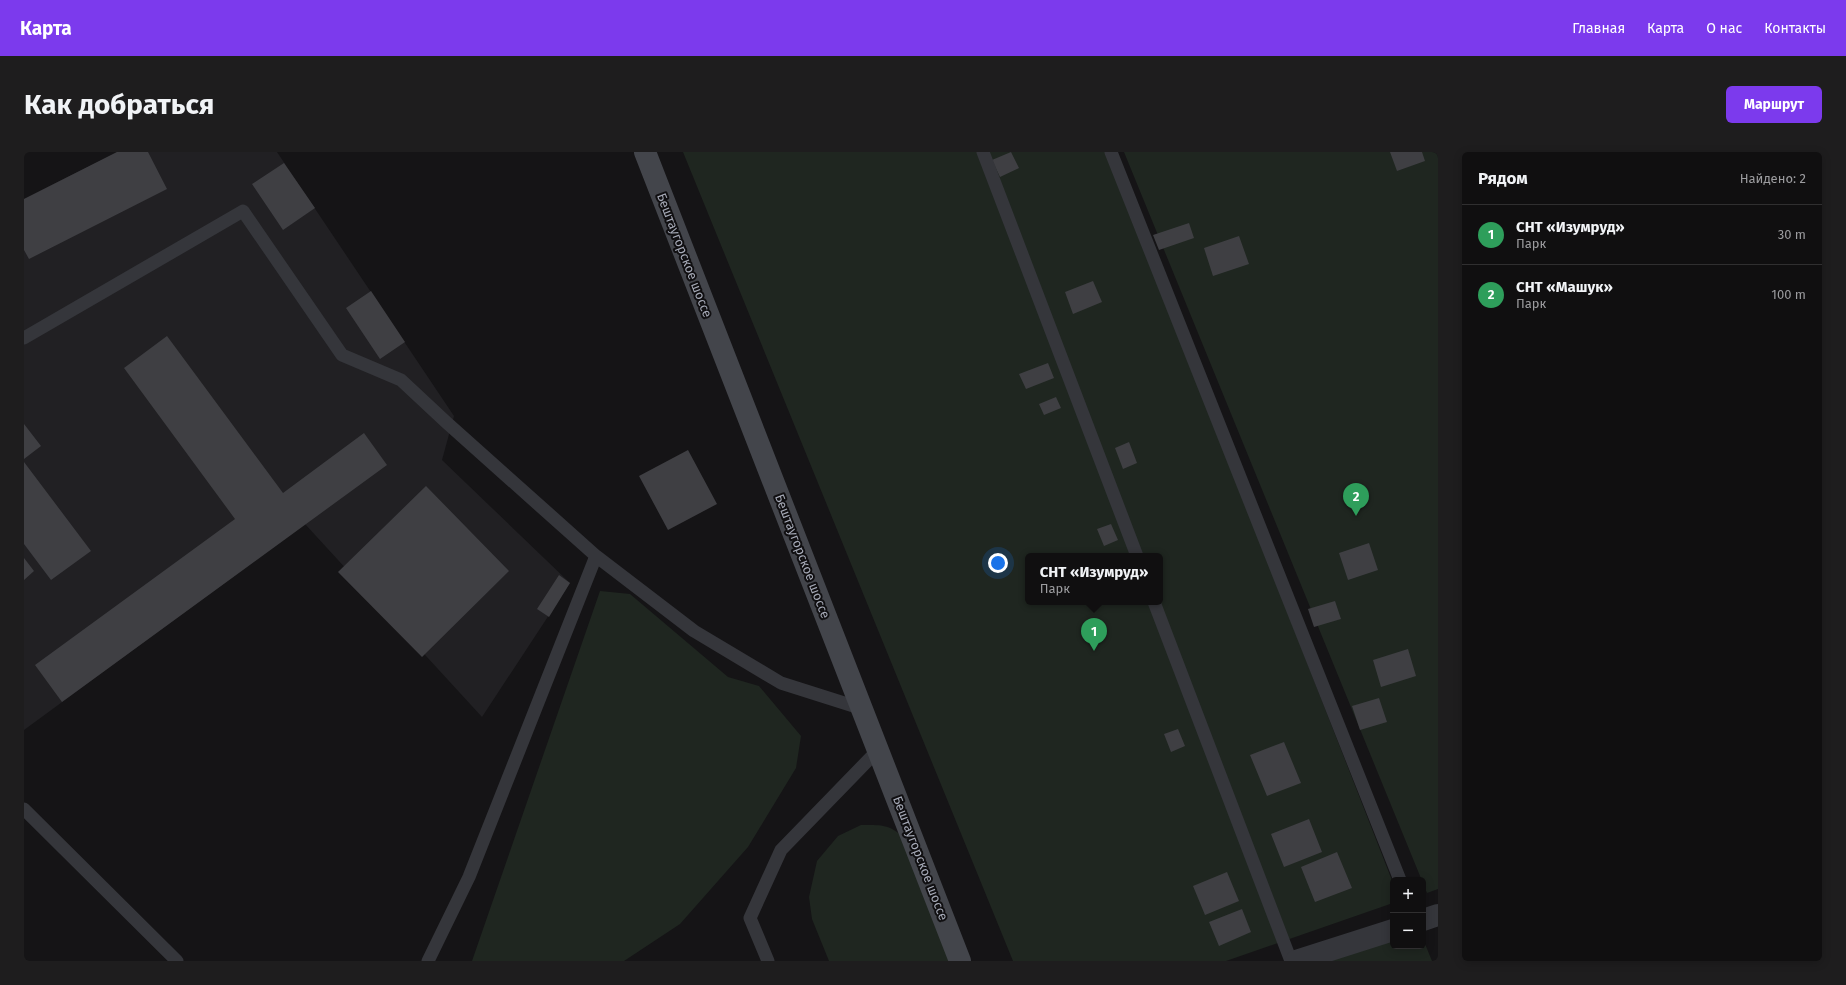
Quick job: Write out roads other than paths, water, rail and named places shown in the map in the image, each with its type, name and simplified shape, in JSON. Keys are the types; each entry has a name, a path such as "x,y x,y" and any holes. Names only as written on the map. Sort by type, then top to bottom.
{"street":[{"name":"Бештаугорское шоссе","path":"645,152 879,749 960,961"},
{"path":"1426,919 1438,915"},
{"path":"1296,961 1390,931"}],"lane":[{"path":"983,152 1136,553"},
{"path":"1111,152 1399,877"},
{"path":"24,338 243,211 342,355 402,380 446,422 596,556 694,631 781,683 863,709"},
{"path":"428,961 469,877 596,556"},
{"path":"1155,605 1291,961"},
{"path":"768,961 750,918 781,850 879,749"},
{"path":"24,809 177,961"}],"place":[{"name":"СНТ «Машук»","path":"1356,516"},
{"name":"СНТ «Изумруд»","path":"1094,651"}]}
